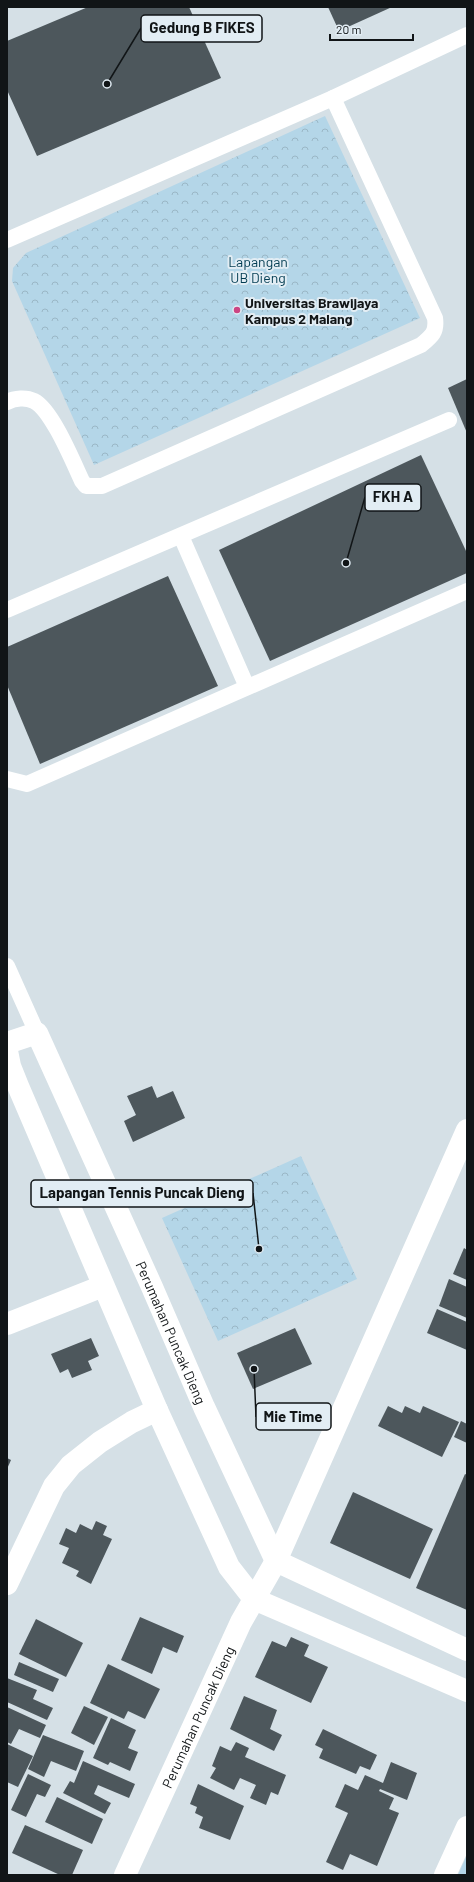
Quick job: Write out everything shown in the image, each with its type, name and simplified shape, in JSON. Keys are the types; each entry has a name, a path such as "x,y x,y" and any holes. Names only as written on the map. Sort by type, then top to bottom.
{"street":[{"path":"7,1043 37,1033"},
{"name":"Perumahan Puncak Dieng","path":"37,1033 152,1287 204,1407 276,1561"},
{"path":"7,1051 12,1088 229,1567 254,1599 467,1691"},
{"name":"Perumahan Puncak Dieng","path":"125,1875 241,1622 276,1561 467,1130"},
{"path":"7,1324 102,1286"},
{"path":"7,1584 54,1486 71,1465 100,1442 132,1422 157,1410"},
{"path":"276,1561 467,1650"},
{"path":"445,1875 467,1827"}],"lane":[{"path":"7,240 333,98 467,35"},
{"path":"7,402 22,398 34,401 43,408 51,419 82,481 86,486 102,486 421,345 430,338 437,328 435,318 333,98"},
{"path":"7,610 449,420"},
{"path":"181,536 247,687"},
{"path":"7,779 27,784 467,591"},
{"path":"7,966 37,1033"}],"green space":[{"name":"Lapangan UB Dieng","path":"325,116 420,318 94,465 12,281 13,268 26,253"},
{"path":"301,1156 357,1279 218,1341 162,1218"},
{"path":"467,1855 467,1875 458,1875"}],"building":[{"path":"88,7 189,7 221,78 37,156 7,90 7,41"},
{"path":"328,7 392,7 339,31"},
{"path":"467,379 467,433 448,388"},
{"path":"421,455 467,553 467,573 270,661 219,550"},
{"path":"168,576 218,686 40,764 7,685 7,647"},
{"path":"152,1086 157,1098 173,1091 185,1118 133,1142 124,1121 136,1115 127,1096"},
{"path":"464,1248 467,1250 467,1280 453,1274"},
{"path":"449,1279 467,1287 467,1318 439,1306"},
{"path":"437,1309 467,1322 467,1350 427,1333"},
{"path":"295,1328 312,1364 253,1389 237,1353"},
{"path":"91,1338 99,1356 88,1361 92,1370 72,1378 68,1369 60,1373 51,1354"},
{"path":"388,1406 402,1413 405,1406 420,1413 423,1406 459,1422 442,1457 378,1426"},
{"path":"461,1421 467,1424 467,1443 454,1437"},
{"path":"7,1458 11,1460 7,1469"},
{"path":"465,1474 467,1475 467,1610 416,1588"},
{"path":"353,1492 433,1529 410,1579 330,1543"},
{"path":"96,1521 107,1526 103,1535 112,1539 91,1584 76,1576 79,1571 62,1563 69,1548 59,1544 66,1528 76,1533 80,1524 92,1530"},
{"path":"140,1617 184,1636 177,1653 163,1647 152,1674 121,1660"},
{"path":"36,1619 83,1643 66,1677 19,1654"},
{"path":"291,1637 309,1645 304,1656 328,1667 311,1703 255,1677 272,1641 286,1647"},
{"path":"19,1662 59,1679 53,1692 14,1675"},
{"path":"108,1664 160,1689 145,1719 128,1711 124,1719 90,1703"},
{"path":"7,1678 37,1690 33,1699 53,1708 47,1720 7,1702"},
{"path":"244,1696 277,1710 270,1729 282,1735 274,1751 230,1729"},
{"path":"84,1706 108,1717 94,1745 71,1733"},
{"path":"7,1707 46,1725 40,1738 19,1729 11,1744 7,1742"},
{"path":"111,1718 136,1730 128,1748 138,1752 130,1771 110,1762 108,1765 93,1758"},
{"path":"323,1729 377,1755 370,1770 360,1766 356,1774 319,1758 323,1749 315,1745"},
{"path":"43,1735 84,1751 76,1771 51,1761 44,1777 28,1769"},
{"path":"236,1742 249,1748 245,1757 286,1775 278,1795 271,1792 266,1805 250,1798 256,1785 240,1778 234,1790 210,1778 216,1768 212,1766 220,1746 231,1751"},
{"path":"7,1744 33,1756 18,1787 7,1782"},
{"path":"83,1761 135,1784 129,1798 98,1785 94,1794 111,1803 105,1814 63,1793 70,1781 74,1783"},
{"path":"391,1762 417,1773 407,1800 380,1789 379,1791 394,1798 389,1809 399,1813 377,1866 350,1854 343,1870 326,1862 348,1813 335,1807 345,1784 358,1790 365,1775 383,1783"},
{"path":"28,1774 51,1785 45,1797 37,1794 26,1817 11,1810"},
{"path":"198,1784 244,1806 230,1840 199,1828 203,1817 195,1813 197,1807 190,1804"},
{"path":"57,1797 103,1819 92,1844 45,1822"},
{"path":"25,1825 83,1850 72,1875 60,1875 12,1853"}],"place":[{"name":"Gedung B FIKES","path":"107,84"},
{"name":"Universitas Brawijaya Kampus 2 Malang","path":"237,310"},
{"name":"FKH A","path":"346,563"},
{"name":"Lapangan Tennis Puncak Dieng","path":"259,1249"},
{"name":"Mie Time","path":"254,1369"}]}
